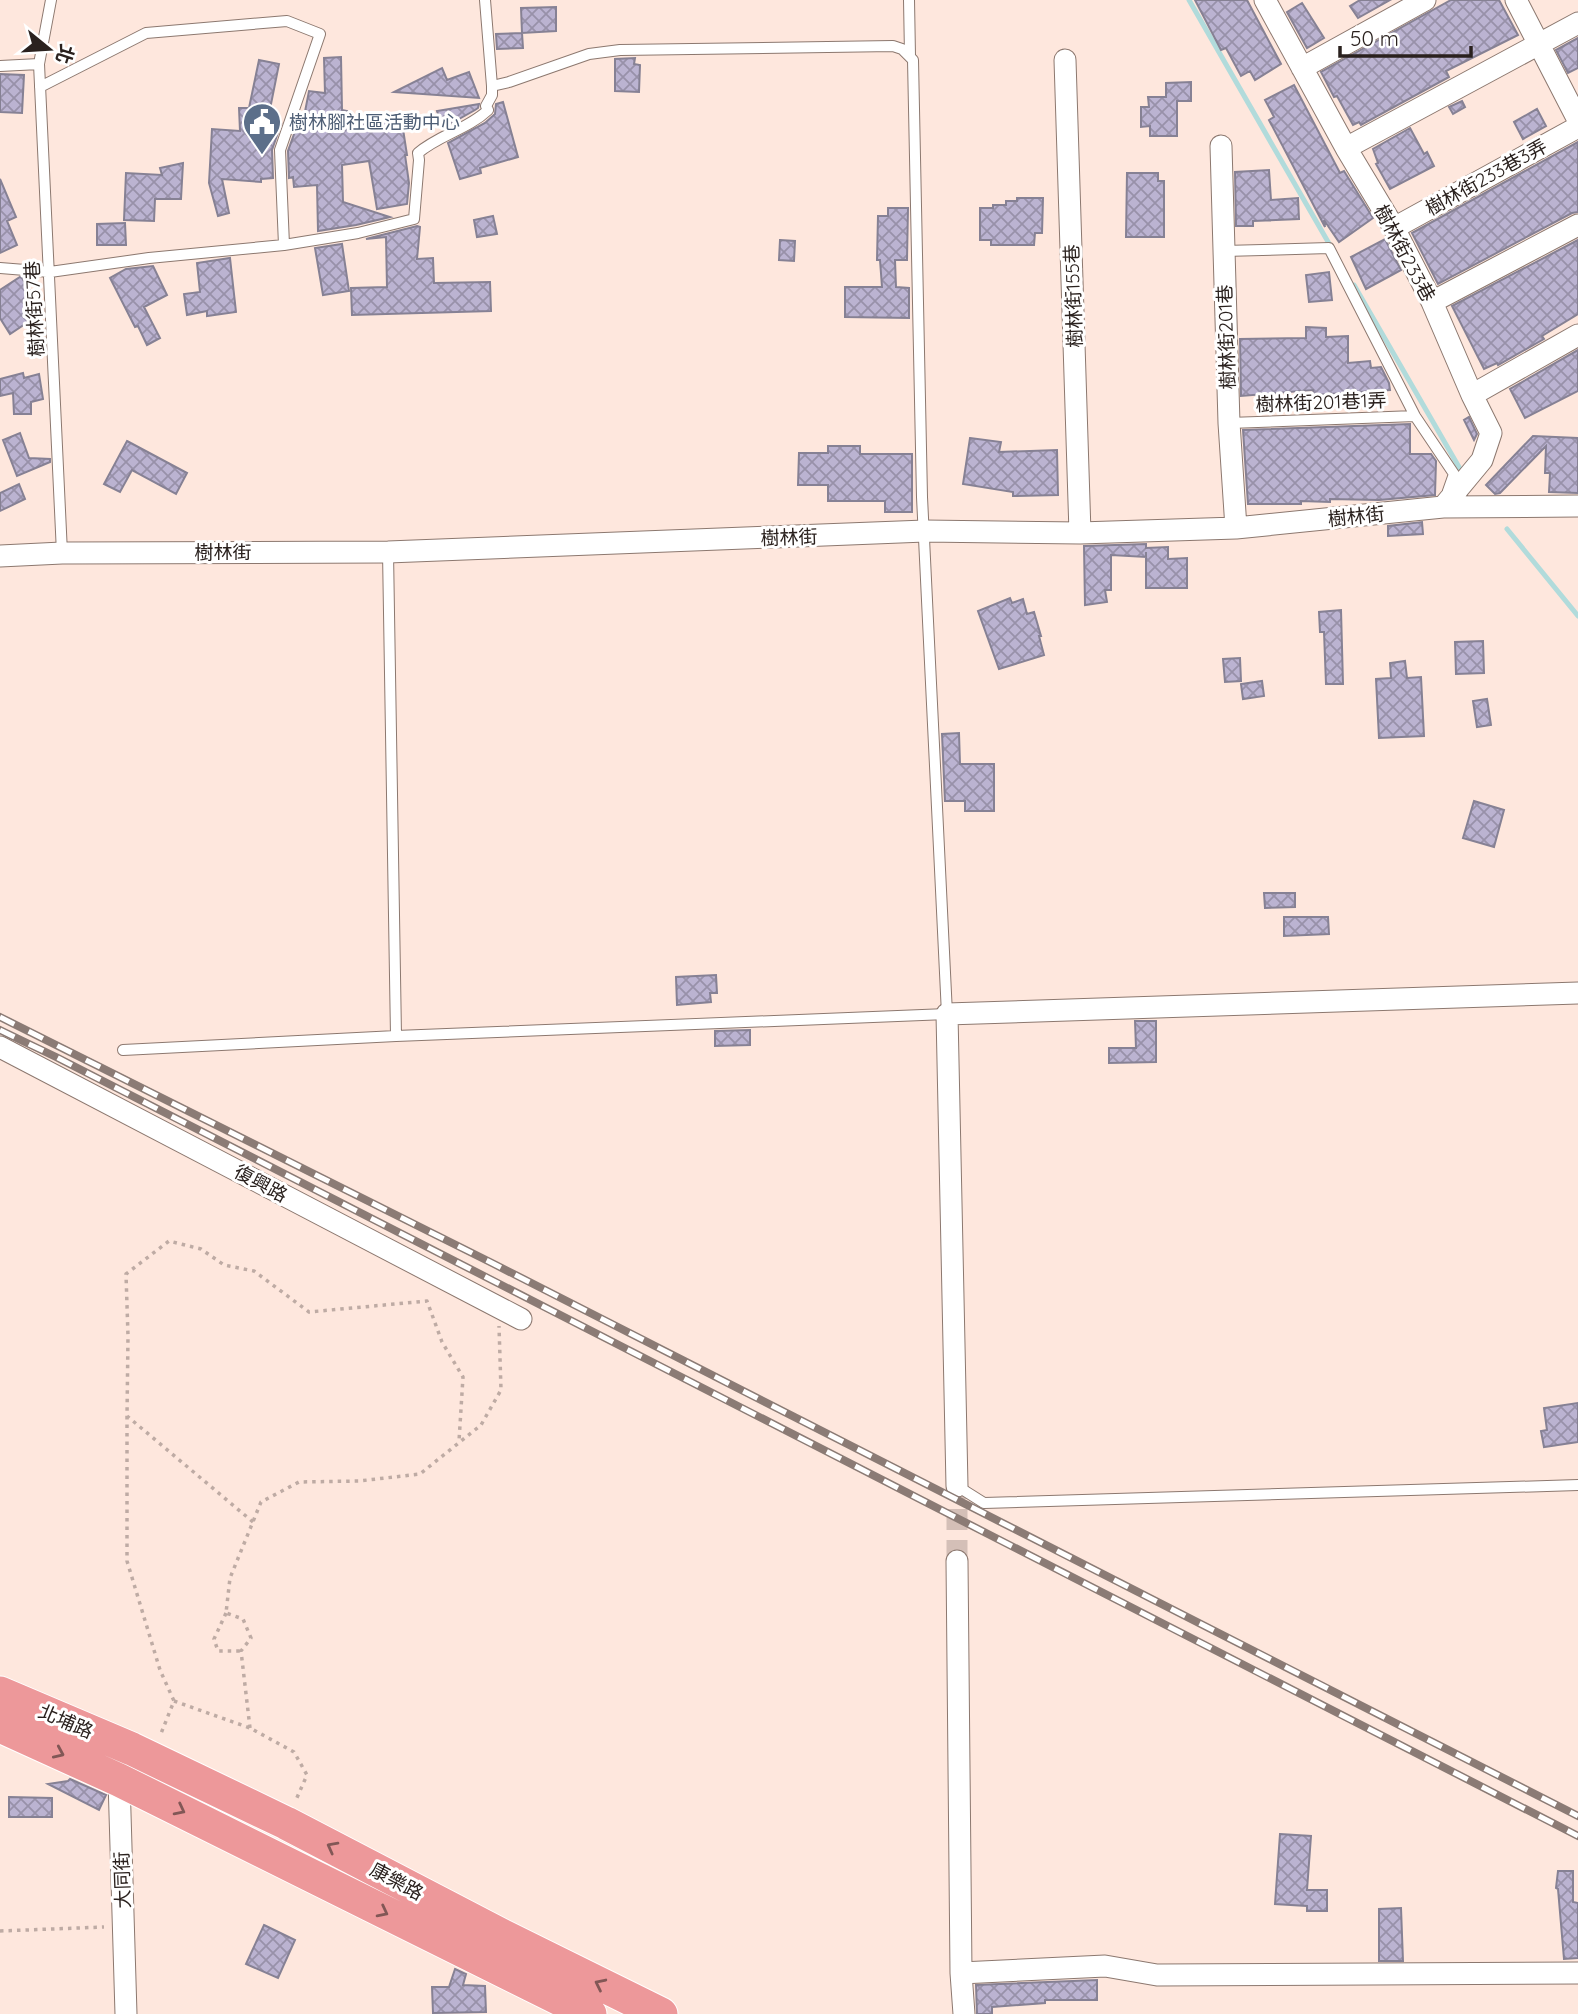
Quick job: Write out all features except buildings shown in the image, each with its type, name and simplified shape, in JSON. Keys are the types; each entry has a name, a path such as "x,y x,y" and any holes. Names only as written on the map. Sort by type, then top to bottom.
{"main road":[{"name":"北埔路","path":"0,1693 141,1754"},
{"name":"北埔路","path":"0,1726 119,1780"},
{"name":"康樂路","path":"141,1754 286,1823 492,1949 590,2014"},
{"name":"康樂路","path":"119,1780 492,1949 661,2014"}],"street":[{"name":"樹林街233巷","path":"1265,0 1346,148 1394,228 1432,303 1491,433 1482,460 1443,507"},
{"path":"1302,68 1425,0"},
{"path":"1516,0 1578,120"},
{"path":"1346,148 1578,23"},
{"name":"樹林街155巷","path":"1065,60 1080,533"},
{"name":"樹林街233巷3弄","path":"1394,228 1578,127"},
{"name":"樹林街201巷","path":"1221,146 1229,423 1236,528"},
{"path":"1432,303 1578,225"},
{"path":"1472,395 1578,335"},
{"name":"樹林街","path":"0,556 62,553 388,552 925,531 1080,533 1236,528 1443,507 1578,506"},
{"path":"957,1486 947,1014 1578,993"},
{"name":"復興路","path":"0,1047 521,1319"},
{"path":"957,1561 961,1973 964,2014"},
{"name":"大同街","path":"126,2014 119,1780 141,1754"},
{"path":"961,1973 1105,1966 1157,1975 1578,1973"}],"lane":[{"name":"樹林街57巷","path":"51,0 39,64 62,553"},
{"path":"0,268 50,272 149,258 284,245 358,233 414,219 418,153 488,110 486,106 492,95 492,86 485,0"},
{"path":"123,1050 947,1014 920,421 913,60 910,55 909,0"},
{"path":"40,87 146,33 287,21 320,34 280,150 284,245"},
{"path":"492,86 589,54 620,50 893,46 910,55"},
{"path":"0,66 39,64"},
{"path":"1224,251 1329,248 1415,416 1454,474 1443,507"},
{"name":"樹林街201巷1弄","path":"1229,423 1415,416"},
{"path":"388,552 396,1036"},
{"path":"957,1486 984,1503 1578,1485"}],"path":[{"path":"286,1823 307,1775 294,1752 250,1728 174,1701 160,1670 127,1560 126,1274 169,1241 201,1249 224,1265 254,1270 309,1312 427,1301 442,1342 463,1377 459,1441"},
{"path":"241,1651 218,1651 214,1639 226,1613 230,1578 261,1502 299,1482 359,1481 420,1474 481,1425 501,1390 497,1307"},
{"path":"127,1416 253,1522"},
{"path":"226,1613 243,1619 251,1638 241,1651 250,1728"},
{"path":"141,1754 174,1701"},
{"path":"0,1931 124,1926"}],"waterway":[{"path":"1189,0 1331,247"},
{"path":"1354,285 1463,474"},
{"path":"1507,529 1578,616"}],"tunnel":[{"path":"957,1486 957,1561"}],"railway":[{"path":"0,1017 494,1264 1578,1816"},
{"path":"0,1030 1578,1836"}],"place":[{"name":"樹林腳社區活動中心","path":"262,156"}]}
